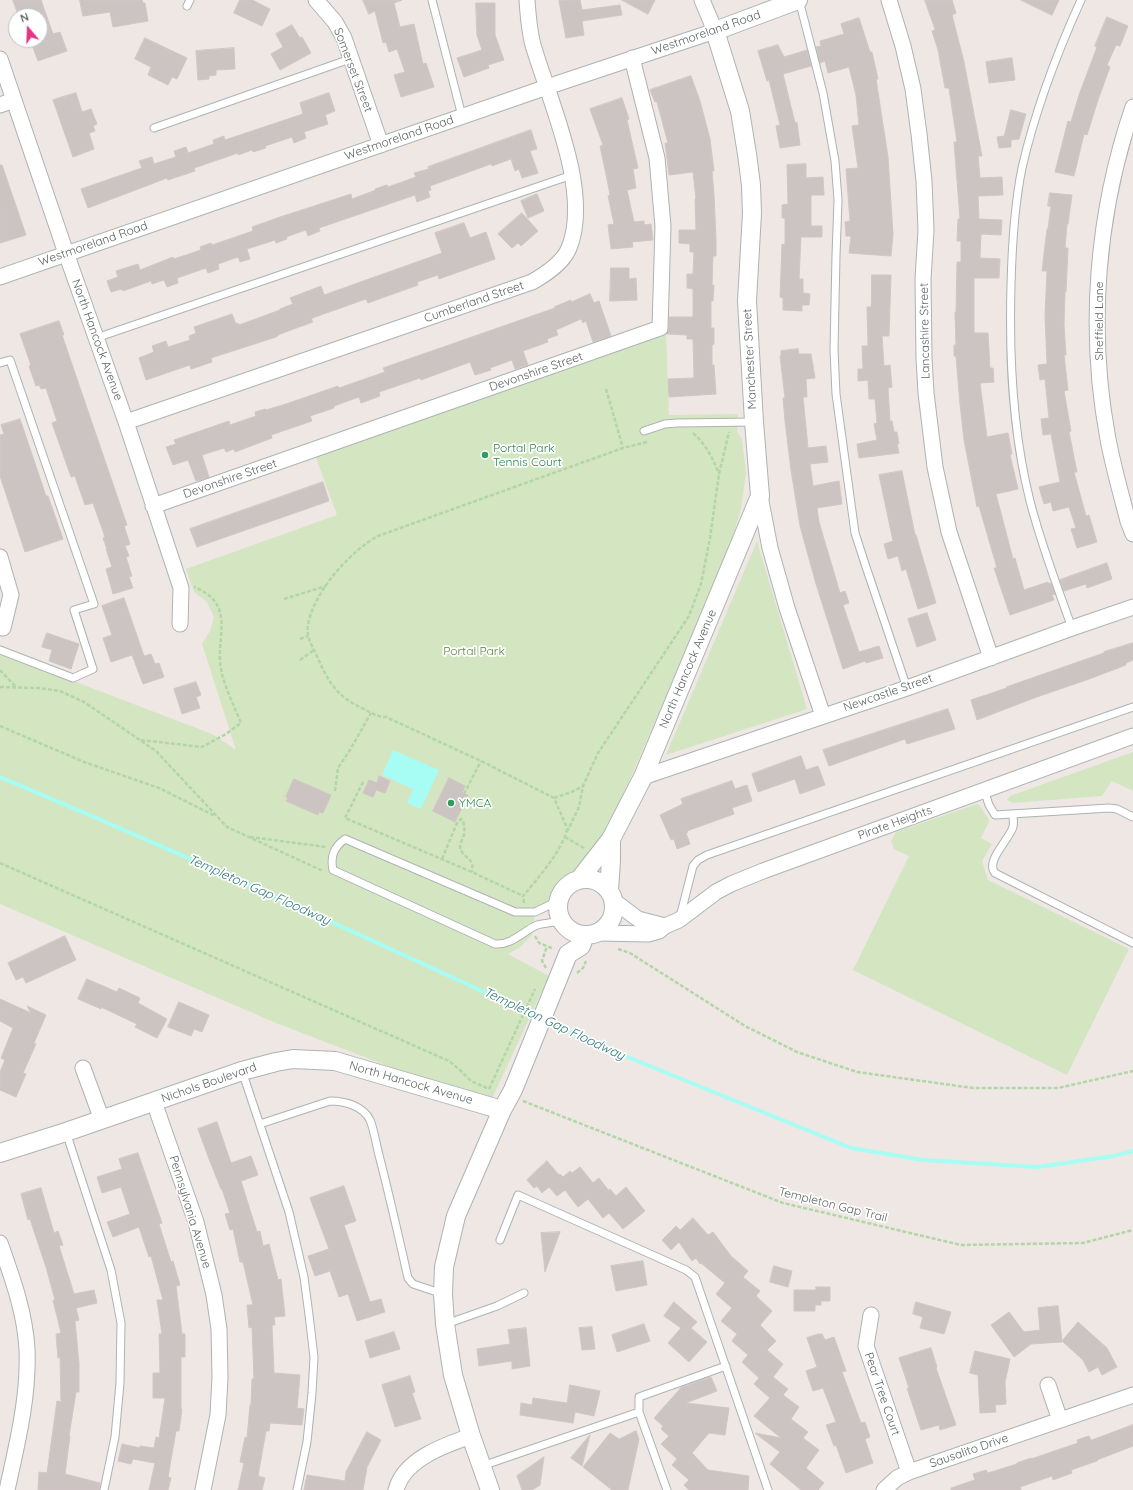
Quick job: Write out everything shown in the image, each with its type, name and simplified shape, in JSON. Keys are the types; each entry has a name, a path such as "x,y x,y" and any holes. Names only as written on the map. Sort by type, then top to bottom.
{"street":[{"name":"Somerset Street","path":"316,0 335,22 344,38 381,145"},
{"name":"Cumberland Street","path":"126,422 532,282 546,274 558,263 569,249 574,232 575,210 572,175 557,115 533,44 528,20 527,0"},
{"name":"Manchester Street","path":"702,0 715,31 740,111 748,154 752,213 746,301 760,496 774,563 787,608 823,716"},
{"name":"Westmoreland Road","path":"0,277 462,116 715,31 798,0"},
{"name":"Lancashire Street","path":"889,0 903,46 913,89 924,180 926,230 923,279 924,358 926,393 935,467 949,532 991,658"},
{"name":"Devonshire Street","path":"153,506 660,328 664,226 657,158 632,58"},
{"name":"North Hancock Avenue","path":"0,59 7,102 66,254 126,422 181,588 180,624"},
{"name":"Sheffield Lane","path":"1133,107 1111,186 1100,259 1097,304 1097,348 1108,438 1128,521 1133,534"},
{"name":"North Hancock Avenue","path":"558,901 564,890 573,882 579,880 611,839 643,777 760,496"},
{"path":"0,557 11,595 4,628"},
{"name":"Newcastle Street","path":"643,777 906,688 1133,607"},
{"name":"Pirate Heights","path":"592,934 648,934 660,931 665,926 679,920 710,896 732,884 763,871 1133,736"},
{"name":"North Hancock Avenue","path":"490,1490 471,1436 453,1376 445,1324 443,1294 444,1267 456,1216 502,1110 516,1095 568,954 581,946 592,934 610,923 613,916 611,839"},
{"path":"579,880 596,880 603,884 612,896 638,918 665,926"},
{"path":"558,901 558,908 563,923 562,938 568,954"},
{"path":"563,923 578,934 592,934"},
{"name":"Nichols Boulevard","path":"0,1153 102,1120 242,1071 293,1059 318,1060"},
{"name":"North Hancock Avenue","path":"318,1060 335,1061 348,1064 502,1110"},
{"path":"82,1068 102,1120"},
{"name":"Pennsylvania Avenue","path":"154,1102 196,1222 214,1295 219,1329 220,1377 218,1415 204,1490"},
{"path":"0,1243 17,1293 27,1349 22,1421 7,1490"},
{"name":"Pear Tree Court","path":"871,1315 866,1346 909,1472"},
{"path":"1048,1385 1060,1420"},
{"name":"Sausalito Drive","path":"884,1490 897,1478 909,1472 1133,1394"},
{"path":"396,1490 406,1473 418,1461 432,1451 471,1436"}],"lane":[{"path":"432,0 462,116"},
{"path":"798,0 823,93 835,161 838,200 835,263 834,350 837,402 855,533 906,688"},
{"path":"1072,628 1050,567 1030,501 1021,456 1014,408 1010,333 1015,207 1022,169 1031,132 1067,32 1081,0"},
{"path":"154,128 350,59"},
{"path":"96,338 572,175"},
{"path":"0,363 10,360 94,604 74,610 93,669 73,678 0,650"},
{"path":"644,431 665,424 677,423 754,422"},
{"path":"679,920 693,866 698,860 707,855 1133,707"},
{"path":"984,790 989,805 995,814 1109,808 1117,809 1133,817"},
{"path":"1013,814 1014,827 992,864 995,874 1133,943"},
{"path":"558,901 535,912 515,912 345,839 337,844 331,863 333,870 495,944 502,945 510,942 538,924 563,923"},
{"path":"242,1071 289,1212 304,1277 314,1357 307,1442 297,1490"},
{"path":"260,1124 330,1102 345,1102 360,1110 370,1120 389,1192 408,1278 413,1284 443,1294"},
{"path":"66,1132 111,1270 121,1323 120,1383 115,1437 104,1490"},
{"path":"500,1240 518,1195 686,1270 695,1277 768,1490"},
{"path":"445,1324 497,1306 524,1293"},
{"path":"667,1490 639,1412 639,1397 726,1366"},
{"path":"482,1466 639,1412"}],"path":[{"path":"606,389 623,448"},
{"path":"523,896 543,872 565,837 579,807 583,786 598,753 690,616 701,584 710,538 719,474 731,422"},
{"path":"697,430 689,430 709,451 719,474"},
{"path":"721,431 729,432"},
{"path":"568,830 554,798 481,760 386,718 379,717 340,695 330,682 314,650 308,636 308,624 314,607 326,586 345,562 359,549 378,536 441,515 623,448 649,441"},
{"path":"140,739 202,747 226,734 241,723 226,689 220,662 222,626 219,609 204,591 194,587 192,580"},
{"path":"284,599 326,586"},
{"path":"300,639 308,636"},
{"path":"300,660 314,650"},
{"path":"0,670 16,687"},
{"path":"335,791 338,768 372,713"},
{"path":"0,726 84,762 159,788 217,817"},
{"path":"464,794 481,760"},
{"path":"363,782 345,818 472,872 523,896"},
{"path":"554,798 583,786"},
{"path":"442,859 457,823 461,819 465,828 460,846 464,855 471,860 473,866 472,872"},
{"path":"246,836 335,848"},
{"path":"565,837 586,849"},
{"path":"0,864 449,1061 471,1081 490,1089 537,985"},
{"path":"523,896 525,906"},
{"path":"542,973 545,967"},
{"name":"Templeton Gap Trail","path":"516,1095 783,1203 961,1245 1084,1243 1133,1230"}],"green space":[{"name":"Portal Park","path":"666,332 669,415 738,414 737,432 742,439 746,473 741,508 729,551 615,814 599,842 574,874 564,880 551,899 535,909 532,935 519,948 508,954 549,976 489,1105 276,1023 0,904 0,653 212,734 236,750 202,644 210,631 214,617 207,602 194,592 186,569 337,515 315,455"},
{"path":"757,541 807,709 666,755"},
{"path":"1133,752 1133,791 1112,781 1102,796 1013,803 1007,800 1010,796"},
{"path":"977,804 981,807 989,819 981,838 992,844 982,861 988,880 1129,949 1067,1075 853,970 909,856 894,849 891,841 896,832"}],"water":[{"path":"393,750 439,770 421,809 407,803 413,789 382,775"}],"building":[{"path":"13,0 41,0 44,8 16,8"},
{"path":"80,0 142,0 143,3 145,3 148,21 113,27 110,12 83,16"},
{"path":"240,0 252,0 270,9 262,26 234,13"},
{"path":"363,0 402,0 394,3 400,27 414,24 423,64 426,63 434,87 401,97 394,75 405,72 397,49 389,52 386,42 383,43 375,11 369,14"},
{"path":"580,0 582,10 620,5 622,15 582,21 584,35 566,38 559,1"},
{"path":"622,0 655,0 648,14"},
{"path":"925,0 952,0 956,13 952,15 964,62 982,156 978,156 980,178 1002,177 1003,195 978,196 979,219 1002,220 1001,235 981,234 980,258 1000,259 999,278 974,278 974,332 988,333 990,368 993,368 994,382 980,383 987,437 1008,433 1012,454 1010,455 1018,489 996,494 1013,559 1015,558 1024,590 1048,582 1049,584 1051,583 1055,594 1052,595 1054,600 1010,615 994,568 997,568 979,506 977,507 964,440 956,356 954,356 954,345 956,345 955,312 957,262 961,262 961,241 957,241 958,219 960,219 954,142 957,142 949,88 945,88 938,50 932,31 935,30"},
{"path":"1021,0 1059,0 1052,15"},
{"path":"476,3 495,3 495,35 504,60 488,65 489,68 464,77 457,58 482,50 477,35"},
{"path":"1107,17 1128,26 1120,46 1116,45 1107,65 1110,67 1087,135 1084,134 1074,176 1055,172 1068,121 1071,122 1079,95 1097,47 1095,46"},
{"path":"859,18 870,52 872,52 878,79 876,79 888,157 893,234 891,256 849,253 851,236 846,236 845,222 850,221 846,169 858,168 852,126 859,125 856,95 849,67 828,73 825,61 820,63 816,47 821,46 820,41 844,34 841,24"},
{"path":"48,20 53,34 60,32 67,51 38,61 33,48 48,48"},
{"path":"292,25 300,38 302,37 311,53 280,70 271,54 283,47 276,34"},
{"path":"145,38 187,58 177,79 172,77 168,85 148,75 151,67 135,59"},
{"path":"778,45 784,57 807,50 811,66 783,74 795,123 797,122 800,145 780,148 776,126 780,125 769,80 767,81 758,51"},
{"path":"234,48 235,69 216,70 216,75 209,76 209,79 198,80 196,51"},
{"path":"1012,58 1015,80 989,83 986,62"},
{"path":"691,76 700,101 710,139 714,171 712,171 716,256 713,256 712,285 714,285 713,301 711,301 711,328 714,328 712,365 714,365 716,394 669,397 668,379 694,378 693,339 687,339 687,335 666,334 669,328 669,317 693,317 693,289 687,288 687,274 693,274 694,252 690,252 690,244 679,243 679,230 696,230 696,199 693,172 669,175 665,143 668,143 657,102 655,102 650,90"},
{"path":"76,93 82,112 91,109 97,124 93,126 95,131 89,133 94,149 73,157 53,100"},
{"path":"329,93 335,111 325,115 328,124 304,132 306,138 294,143 292,137 265,146 266,148 253,152 252,150 238,155 238,153 194,168 195,171 168,180 167,178 88,208 81,189 142,168 139,161 152,157 154,164 176,157 174,151 186,147 188,153 214,144 213,140 224,136 225,140 303,114 300,103"},
{"path":"622,98 629,119 627,120 638,168 633,169 636,188 627,190 634,222 644,221 644,225 651,224 653,240 632,242 633,247 611,249 608,225 614,224 600,146 603,145 590,109"},
{"path":"1011,110 1026,114 1019,139 1011,140 1011,147 999,148 997,137 1004,136"},
{"path":"531,130 537,149 530,151 538,173 522,178 519,169 515,171 511,159 492,166 491,164 430,186 431,190 428,191 430,197 417,202 415,195 319,228 320,231 308,236 306,230 286,237 287,239 276,243 275,240 247,249 250,259 240,262 238,257 218,264 219,269 208,273 206,268 177,278 178,283 167,287 164,280 152,284 151,281 123,291 122,289 111,292 107,281 118,277 116,271 138,264 140,270 173,257 174,259 201,250 200,247 211,243 212,245 253,231 252,227 280,217 351,194 352,199 387,185 388,187 416,177 414,173 429,169 428,167"},
{"path":"806,164 806,178 823,177 824,195 811,195 811,226 822,226 822,237 801,237 799,279 803,279 803,293 810,294 809,305 802,305 802,311 783,310 783,298 780,297 782,244 785,245 785,218 782,218 782,205 788,204 787,165"},
{"path":"0,165 2,165 26,235 0,243"},
{"path":"1050,193 1072,195 1065,248 1068,248 1064,325 1066,355 1064,355 1068,390 1064,391 1071,431 1069,432 1077,472 1074,472 1086,516 1089,515 1097,542 1077,548 1071,529 1076,528 1069,507 1053,511 1051,502 1044,504 1039,487 1060,482 1051,434 1043,435 1041,419 1049,418 1045,379 1040,380 1038,365 1047,364 1045,316 1047,271 1042,271 1051,206 1048,206"},
{"path":"537,194 544,211 528,218 521,201"},
{"path":"522,213 538,231 521,246 518,243 512,248 498,234"},
{"path":"464,223 470,238 486,232 495,259 439,279 438,275 417,282 418,285 368,303 366,299 315,317 311,319 313,322 280,334 276,337 211,358 212,362 191,369 190,365 146,380 139,358 154,352 152,346 166,341 168,347 190,340 189,336 196,333 194,327 232,314 236,324 238,323 239,325 293,304 290,298 321,286 324,295 442,253 435,233"},
{"path":"611,268 629,268 629,279 636,278 637,300 610,301"},
{"path":"872,275 891,275 889,336 882,336 884,366 890,365 892,387 888,388 890,421 892,421 894,432 897,432 899,453 859,458 857,444 877,440 874,424 877,423 875,399 869,399 868,380 858,381 858,369 863,369 862,346 868,346 867,307 871,307"},
{"path":"590,294 594,303 599,301 611,336 593,342 586,321 583,323 581,319 556,330 558,335 547,339 548,342 523,351 528,365 515,369 512,360 490,368 491,370 475,375 470,362 421,380 420,378 379,392 380,396 361,403 359,397 334,406 334,408 310,416 312,421 271,435 272,438 235,452 234,449 226,452 224,448 202,455 209,477 196,481 188,460 173,465 166,447 176,444 174,440 229,421 230,425 256,416 255,412 286,404 338,386 339,388 385,372 383,368 555,308 554,307 571,300 571,302"},
{"path":"59,321 64,335 62,335 127,525 124,526 130,544 125,546 129,556 126,557 132,576 129,577 133,588 113,594 106,569 112,567 103,538 105,537 93,503 85,505 75,476 71,477 52,423 57,421 46,388 41,389 39,385 36,386 29,366 31,365 20,334"},
{"path":"798,349 799,354 811,354 815,378 806,379 807,397 803,397 808,448 826,446 828,462 810,464 813,486 839,481 842,504 817,508 819,522 840,593 845,591 849,603 843,605 859,652 879,646 883,658 866,663 865,661 843,669 816,584 800,526 791,470 785,421 783,398 785,398 780,356 781,351"},
{"path":"20,419 46,496 48,496 63,539 25,552 0,476 0,435 4,434 1,425"},
{"path":"902,471 915,535 936,603 918,609 906,569 902,571 898,556 888,559 884,544 893,541 879,475"},
{"path":"323,482 329,501 197,547 190,529"},
{"path":"1107,563 1112,579 1087,588 1086,584 1064,591 1060,580"},
{"path":"124,598 144,656 151,654 155,664 159,663 164,677 143,684 132,655 111,662 103,638 112,635 102,606"},
{"path":"927,613 936,640 917,647 908,619"},
{"path":"47,633 79,644 71,669 49,661 52,650 42,647"},
{"path":"1133,643 1133,660 1126,663 1126,665 977,720 971,700"},
{"path":"196,682 201,695 196,697 200,708 182,714 174,689"},
{"path":"948,709 955,729 907,744 905,739 829,766 823,750"},
{"path":"801,756 806,770 818,766 825,785 800,794 795,779 758,792 752,774"},
{"path":"379,776 390,781 385,793 376,790 373,797 363,793 369,780 377,783"},
{"name":"YMCA","path":"449,778 465,786 462,793 468,795 455,822 433,811"},
{"path":"294,779 331,795 323,813 319,812 318,815 286,801 288,798 286,797"},
{"path":"732,781 735,789 747,785 752,801 732,808 734,814 687,831 688,832 686,833 690,844 677,849 674,839 671,840 660,815 683,804 681,799"},
{"path":"65,936 76,960 26,983 23,977 16,980 8,963"},
{"path":"87,979 117,992 119,988 140,998 138,1003 167,1019 157,1038 135,1027 137,1024 101,1007 101,1009 78,999"},
{"path":"0,999 31,1013 27,1006 46,1015 34,1043 36,1044 23,1073 26,1074 16,1097 0,1090 0,1072 5,1060 1,1058 13,1028 0,1021"},
{"path":"179,1002 209,1015 202,1032 194,1029 191,1036 168,1027"},
{"path":"217,1122 231,1163 251,1156 258,1175 241,1181 257,1232 260,1231 263,1246 269,1244 278,1280 281,1279 285,1316 274,1317 275,1325 272,1325 274,1373 300,1375 297,1408 304,1409 302,1425 270,1423 269,1431 266,1431 258,1476 265,1478 262,1490 238,1490 244,1463 240,1462 245,1437 247,1438 252,1379 254,1379 252,1327 249,1328 247,1305 253,1305 243,1262 240,1262 233,1229 230,1230 225,1214 230,1213 198,1129"},
{"path":"138,1153 162,1223 159,1224 180,1285 176,1286 182,1334 185,1334 185,1357 181,1357 182,1409 179,1431 176,1431 168,1477 171,1478 168,1490 149,1490 155,1463 133,1459 131,1464 118,1461 122,1444 140,1448 140,1446 154,1448 156,1437 159,1438 165,1398 153,1398 153,1373 160,1373 159,1334 162,1334 157,1300 163,1300 151,1256 149,1257 139,1227 113,1237 107,1222 130,1214 121,1187 102,1193 97,1177 122,1169 119,1159"},
{"path":"547,1161 559,1175 560,1174 563,1177 570,1171 572,1173 580,1167 593,1183 599,1178 609,1191 610,1189 616,1196 626,1187 645,1211 623,1229 609,1213 603,1218 588,1199 578,1207 565,1190 557,1196 549,1187 542,1193 537,1186 534,1188 527,1180"},
{"path":"344,1186 356,1221 344,1225 370,1302 381,1299 385,1312 357,1321 348,1294 339,1297 330,1271 315,1276 308,1256 329,1249 310,1198"},
{"path":"41,1188 54,1233 58,1231 63,1245 59,1246 74,1294 94,1290 97,1303 76,1308 79,1320 75,1321 79,1364 79,1392 76,1392 65,1474 100,1483 99,1490 38,1490 39,1472 47,1473 57,1401 61,1402 60,1357 58,1358 56,1334 61,1333 53,1300 55,1300 46,1267 30,1219 28,1220 21,1194"},
{"path":"693,1218 708,1235 713,1232 731,1256 748,1271 743,1277 760,1291 756,1296 772,1311 760,1325 776,1341 767,1350 783,1364 773,1377 788,1389 783,1395 799,1407 791,1419 808,1432 803,1438 819,1450 806,1468 824,1483 818,1490 801,1490 770,1464 780,1452 755,1433 781,1438 754,1416 770,1398 754,1384 759,1378 742,1362 748,1355 732,1341 737,1334 721,1321 732,1308 716,1294 725,1283 701,1263 700,1264 696,1258 692,1261 679,1242 671,1250 662,1240 676,1226 680,1230"},
{"path":"560,1232 545,1272 541,1233"},
{"path":"643,1261 647,1285 616,1291 611,1266"},
{"path":"774,1266 792,1271 788,1287 770,1282"},
{"path":"816,1287 830,1287 830,1301 821,1301 821,1305 815,1305 815,1311 794,1311 794,1290 816,1290"},
{"path":"674,1302 697,1322 691,1328 707,1342 689,1362 668,1343 681,1328 664,1316"},
{"path":"916,1302 951,1312 944,1334 920,1328 923,1317 913,1314"},
{"path":"1058,1306 1062,1342 1031,1344 1014,1357 991,1325 1009,1312 1024,1332 1040,1330 1038,1308"},
{"path":"1078,1322 1107,1348 1117,1367 1102,1375 1098,1367 1089,1372 1083,1360 1062,1341"},
{"path":"644,1324 650,1341 617,1352 612,1335"},
{"path":"592,1327 595,1349 582,1350 579,1328"},
{"path":"526,1328 530,1366 512,1369 512,1361 479,1366 477,1349 510,1344 508,1330"},
{"path":"394,1332 400,1349 370,1358 365,1341"},
{"path":"822,1334 825,1340 834,1337 846,1371 842,1372 861,1423 865,1422 870,1437 865,1439 873,1463 846,1473 836,1445 834,1446 826,1425 836,1422 823,1388 813,1391 806,1371 817,1367 807,1338"},
{"path":"931,1348 937,1367 936,1368 956,1425 940,1430 939,1425 921,1430 899,1358"},
{"path":"975,1351 1010,1359 1005,1382 1006,1404 995,1405 996,1412 980,1413 978,1375 970,1373"},
{"path":"410,1376 415,1392 412,1393 421,1419 395,1427 382,1385"},
{"path":"711,1377 717,1391 686,1403 729,1408 725,1435 709,1433 692,1453 708,1470 749,1476 748,1490 689,1490 684,1485 689,1480 672,1465 677,1459 661,1444 669,1436 661,1429 663,1426 654,1418 680,1388"},
{"path":"570,1385 600,1391 594,1416 575,1412 573,1423 520,1415 521,1403 532,1405 533,1398 567,1403"},
{"path":"1133,1425 1133,1446 1071,1470 1072,1473 1053,1480 1052,1476 1020,1487 1021,1490 951,1490 951,1488 975,1480 973,1474 986,1470 988,1473 1078,1443 1077,1440 1089,1436 1091,1440"},
{"path":"636,1431 639,1439 628,1490 612,1490 583,1467 610,1433 619,1439"},
{"path":"367,1432 381,1440 367,1467 363,1490 304,1490 307,1475 345,1481 346,1472"},
{"path":"590,1435 582,1466 571,1458"},
{"path":"544,1457 540,1485 532,1490 522,1490 517,1476"}],"waterway":[{"name":"Templeton Gap Floodway","path":"0,777 270,894 538,1017"},
{"name":"Templeton Gap Floodway","path":"546,1021 598,1045 851,1148 923,1160 1038,1167 1114,1156 1133,1151"}],"place":[{"name":"Portal Park Tennis Court","path":"485,455"},
{"name":"YMCA","path":"451,803"}]}
